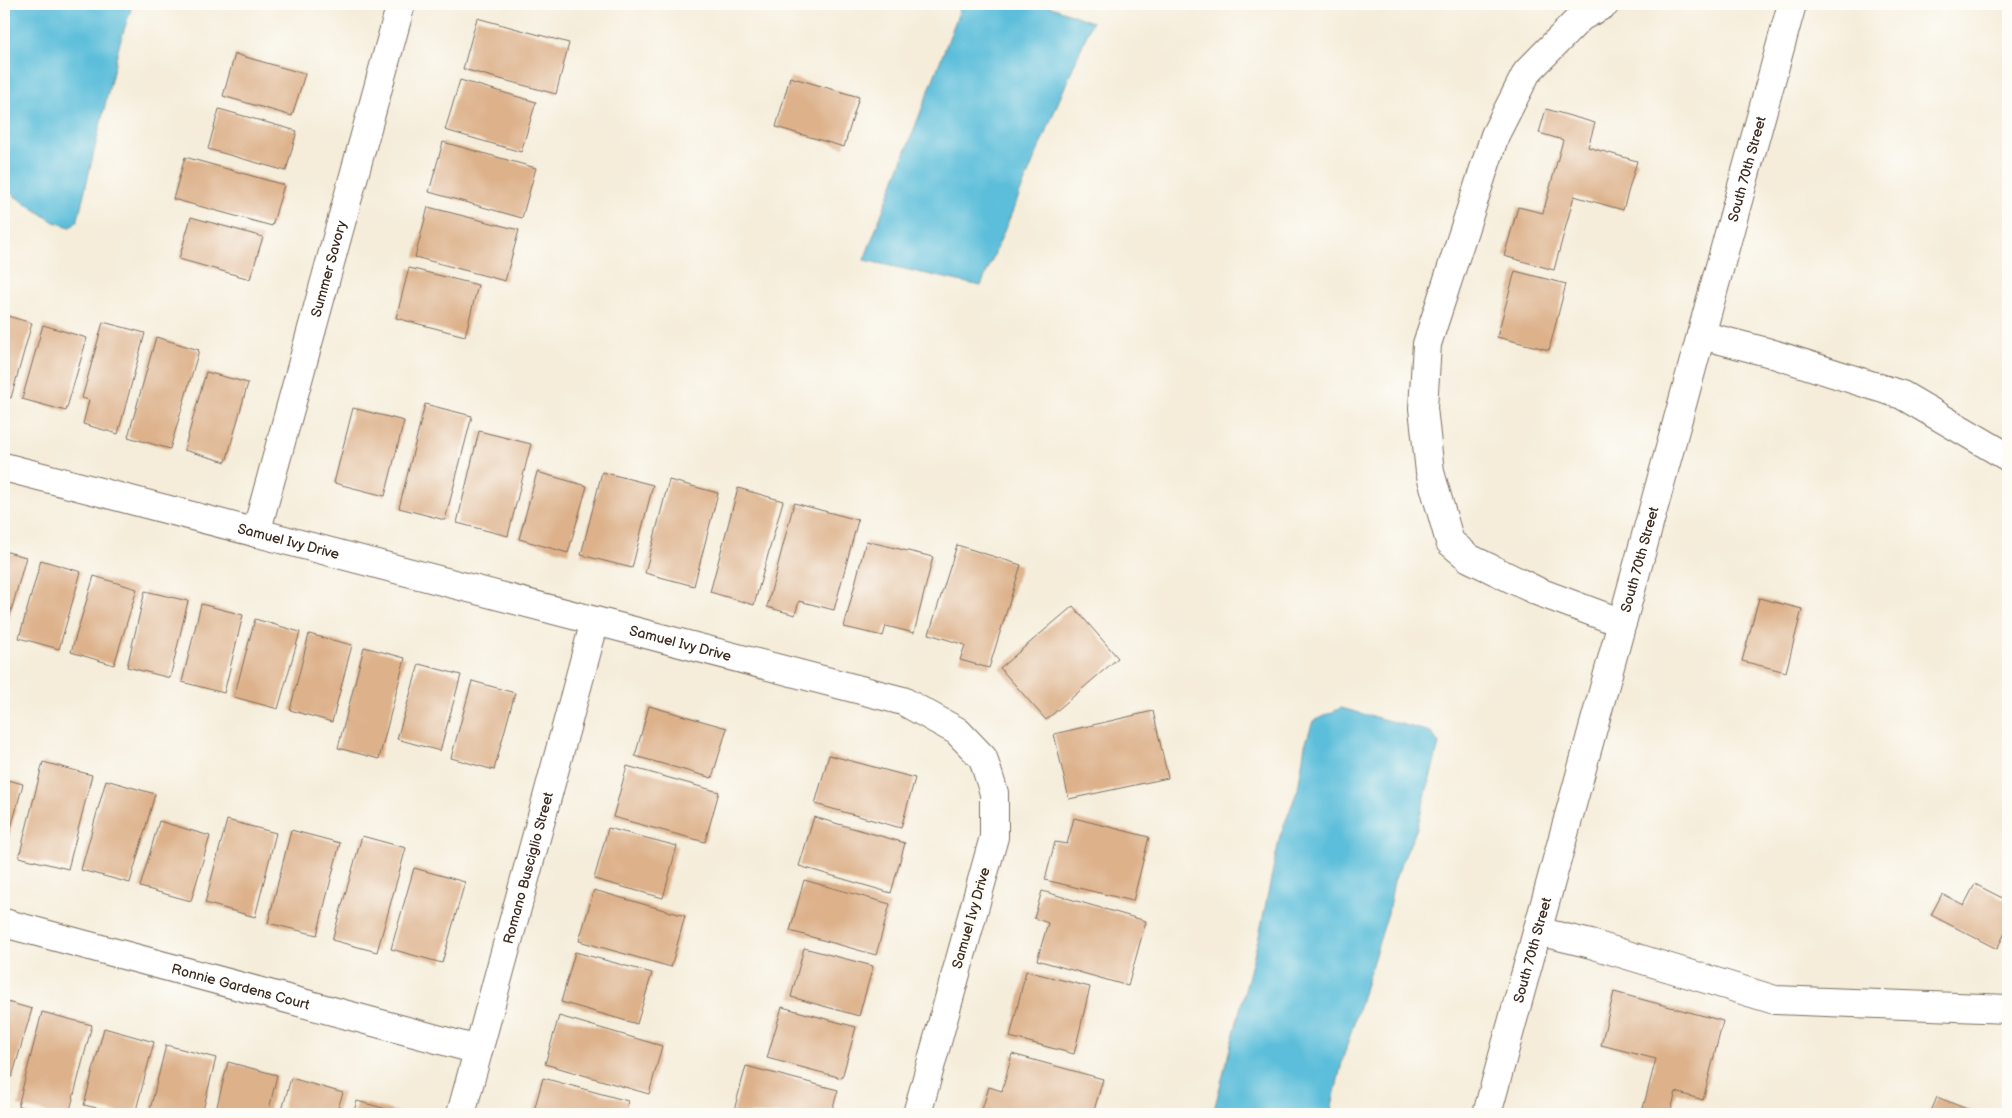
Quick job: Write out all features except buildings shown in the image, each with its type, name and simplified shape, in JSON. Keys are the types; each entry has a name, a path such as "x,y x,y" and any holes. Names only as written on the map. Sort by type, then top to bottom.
{"street":[{"name":"Summer Savory","path":"256,533 401,4"},
{"path":"1605,4 1581,17 1527,72 1495,135 1427,344 1424,408 1430,472 1450,542 1469,558 1538,592 1622,623"},
{"name":"South 70th Street","path":"1487,1114 1792,4"},
{"path":"1701,335 1767,352 1902,395 2008,457"},
{"name":"Samuel Ivy Drive","path":"4,467 903,701 957,731 983,758 994,793 994,838 917,1114"},
{"name":"Romano Busciglio Street","path":"461,1114 595,620"},
{"name":"Ronnie Gardens Court","path":"4,923 478,1050"},
{"path":"1537,931 1591,944 1775,1000 2008,1009"}],"water":[{"path":"4,4 135,4 131,9 120,42 78,219 70,227 54,222 4,189"},
{"path":"962,4 1044,4 1092,22 981,286 864,260"},
{"path":"1341,708 1431,732 1439,744 1417,828 1394,881 1388,913 1343,1058 1330,1114 1213,1114 1259,936 1280,836 1298,789 1305,745 1313,721"}]}
